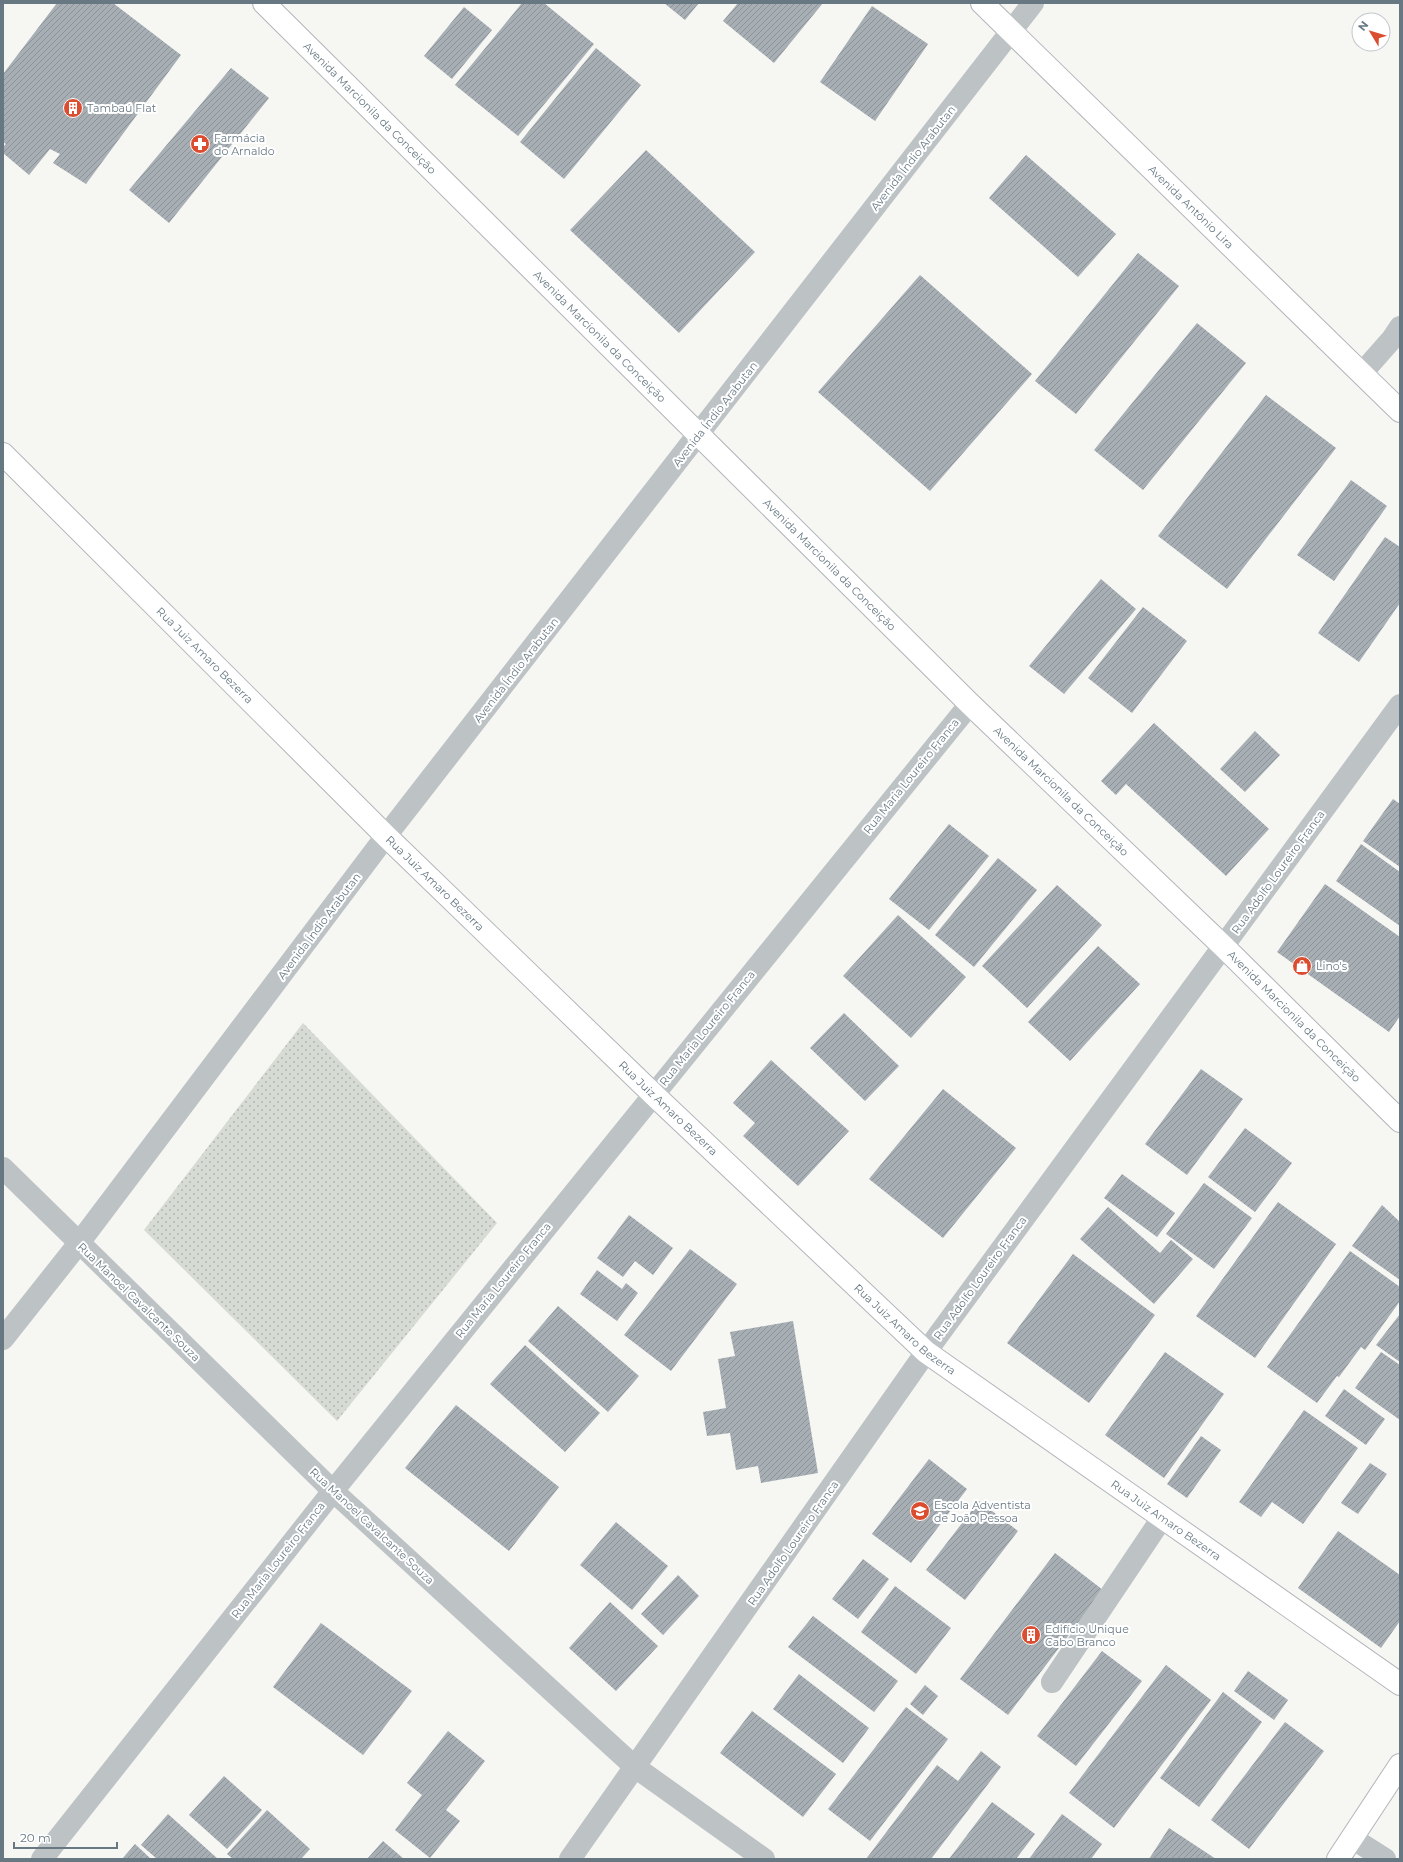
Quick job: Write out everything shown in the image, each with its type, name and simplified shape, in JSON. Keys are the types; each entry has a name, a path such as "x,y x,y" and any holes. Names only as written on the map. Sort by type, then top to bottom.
{"main road":[{"name":"Avenida Marcionila da Conceição","path":"264,3 699,433 970,704 1224,947 1400,1122"},
{"name":"Avenida Antônio Lira","path":"982,3 1400,411"},
{"name":"Rua Juiz Amaro Bezerra","path":"3,454 386,836 654,1095 926,1352 1400,1684"},
{"path":"1338,1859 1400,1765"}],"street":[{"name":"Avenida Índio Arabutan","path":"3,1339 79,1243 386,836 1033,3"},
{"path":"1362,373 1392,340 1400,327"},
{"name":"Rua Maria Loureiro Franca","path":"42,1859 333,1491 970,704"},
{"name":"Rua Adolfo Loureiro Franca","path":"570,1859 926,1352 1400,705"},
{"name":"Rua Manoel Cavalcante Souza","path":"3,1168 333,1491 635,1767 764,1859"},
{"path":"1052,1682 1162,1518"},
{"path":"1352,1838 1385,1859"}],"shaded area":[{"path":"303,1023 497,1223 337,1421 144,1230"}],"building":[{"name":"Tambaú Flat","path":"57,3 113,3 181,55 86,184 53,163 60,154 50,149 29,175 3,153 3,147 6,144 3,142 3,74"},
{"path":"522,3 544,3 594,44 518,136 455,85"},
{"path":"664,3 699,3 685,20"},
{"path":"738,3 823,3 774,63 723,21"},
{"path":"872,6 928,44 875,121 820,82"},
{"path":"464,7 492,30 452,79 424,56"},
{"path":"596,48 641,85 564,179 520,142"},
{"name":"Farmácia do Arnaldo","path":"231,68 269,98 169,223 129,190"},
{"path":"646,150 755,252 679,333 570,230"},
{"path":"1026,155 1116,234 1078,277 989,198"},
{"path":"1138,253 1179,286 1076,414 1035,381"},
{"path":"920,275 1032,374 930,491 818,392"},
{"path":"1197,323 1246,363 1143,490 1094,450"},
{"path":"1266,395 1336,448 1227,589 1158,536"},
{"path":"1351,480 1387,506 1334,581 1297,555"},
{"path":"1385,537 1400,547 1400,603 1359,662 1318,633"},
{"path":"1101,579 1136,609 1064,694 1029,666"},
{"path":"1143,607 1187,641 1132,713 1088,678"},
{"path":"1154,723 1269,829 1226,876 1126,784 1116,795 1101,781"},
{"path":"1255,731 1280,755 1245,792 1220,769"},
{"path":"1393,799 1400,804 1400,867 1363,841"},
{"path":"949,824 989,856 929,930 889,899"},
{"path":"1361,844 1400,872 1400,926 1336,881"},
{"path":"998,858 1037,890 974,967 935,935"},
{"path":"1325,884 1400,937 1400,1016 1389,1032 1277,952"},
{"path":"1057,885 1102,925 1027,1008 982,966"},
{"path":"898,915 966,977 911,1038 843,976"},
{"path":"1098,946 1140,984 1070,1061 1028,1022"},
{"path":"844,1013 899,1066 865,1101 810,1048"},
{"path":"771,1060 849,1131 798,1186 743,1136 755,1123 733,1103"},
{"path":"1201,1069 1243,1099 1187,1175 1145,1144"},
{"path":"943,1089 1016,1148 943,1238 869,1179"},
{"path":"1245,1128 1292,1163 1255,1212 1208,1177"},
{"path":"1122,1174 1175,1213 1157,1237 1104,1198"},
{"path":"1204,1183 1252,1218 1214,1269 1166,1234"},
{"path":"1278,1202 1336,1244 1255,1358 1196,1316"},
{"path":"1382,1205 1400,1222 1400,1280 1352,1246"},
{"path":"1108,1207 1160,1253 1171,1240 1193,1259 1154,1304 1080,1239"},
{"path":"629,1215 673,1248 653,1275 635,1261 623,1277 597,1258"},
{"path":"690,1249 737,1284 671,1371 624,1335"},
{"path":"1350,1251 1400,1287 1400,1301 1365,1350 1361,1347 1339,1377 1337,1376 1317,1403 1267,1367"},
{"path":"1073,1254 1155,1315 1089,1403 1007,1343"},
{"path":"597,1270 622,1289 626,1283 638,1293 617,1321 580,1294"},
{"path":"558,1306 639,1376 608,1412 528,1341"},
{"path":"1400,1314 1400,1362 1376,1345"},
{"path":"793,1321 818,1473 761,1483 758,1466 736,1470 730,1433 707,1436 703,1412 726,1408 718,1359 735,1356 730,1332"},
{"path":"525,1345 600,1413 565,1452 490,1384"},
{"path":"1165,1352 1224,1394 1164,1478 1105,1435"},
{"path":"1381,1352 1400,1365 1400,1420 1355,1388"},
{"path":"1344,1389 1385,1419 1366,1445 1325,1416"},
{"path":"456,1405 559,1487 509,1551 405,1468"},
{"path":"1304,1410 1358,1448 1303,1524 1272,1502 1261,1517 1239,1502"},
{"path":"1201,1436 1221,1450 1187,1498 1167,1484"},
{"name":"Escola Adventista de João Pessoa","path":"929,1459 967,1489 911,1563 872,1534"},
{"path":"1370,1463 1387,1474 1358,1514 1341,1503"},
{"path":"979,1501 1018,1531 965,1600 926,1570"},
{"path":"616,1522 668,1566 632,1610 580,1565"},
{"path":"1338,1531 1400,1575 1400,1621 1381,1648 1298,1588"},
{"name":"Edifício Unique Cabo Branco","path":"1055,1553 1103,1590 1008,1715 960,1679"},
{"path":"863,1559 889,1579 858,1619 832,1599"},
{"path":"678,1575 699,1596 663,1635 641,1614"},
{"path":"895,1586 951,1628 916,1674 861,1632"},
{"path":"610,1602 658,1646 616,1691 569,1648"},
{"path":"813,1616 898,1681 874,1712 788,1647"},
{"path":"321,1623 412,1691 363,1755 273,1687"},
{"path":"1102,1651 1142,1681 1076,1766 1037,1736"},
{"path":"1166,1665 1211,1700 1114,1828 1069,1793"},
{"path":"1248,1671 1288,1700 1274,1720 1234,1691"},
{"path":"799,1674 869,1728 843,1763 773,1709"},
{"path":"925,1685 938,1696 923,1715 910,1704"},
{"path":"1223,1692 1262,1722 1199,1807 1160,1778"},
{"path":"906,1707 948,1739 870,1841 828,1809"},
{"path":"752,1711 836,1774 803,1817 720,1753"},
{"path":"1285,1722 1324,1751 1249,1849 1211,1820"},
{"path":"448,1731 485,1761 446,1810 460,1821 430,1858 395,1830 422,1795 407,1783"},
{"path":"981,1751 1001,1767 931,1859 866,1859 937,1765 958,1781"},
{"path":"224,1776 262,1810 227,1849 189,1815"},
{"path":"992,1802 1035,1834 1016,1859 949,1859"},
{"path":"267,1810 310,1849 301,1859 233,1859 227,1854"},
{"path":"168,1814 218,1859 157,1859 141,1845"},
{"path":"1062,1814 1102,1844 1091,1859 1029,1859"},
{"path":"1169,1828 1216,1859 1149,1859"},
{"path":"383,1841 404,1859 367,1859"},
{"path":"135,1844 151,1859 122,1859"}],"place":[{"name":"Tambaú Flat","path":"73,108"},
{"name":"Farmácia do Arnaldo","path":"200,144"},
{"name":"Lino's","path":"1302,966"},
{"name":"Escola Adventista de João Pessoa","path":"920,1511"},
{"name":"Edifício Unique Cabo Branco","path":"1031,1635"}]}
